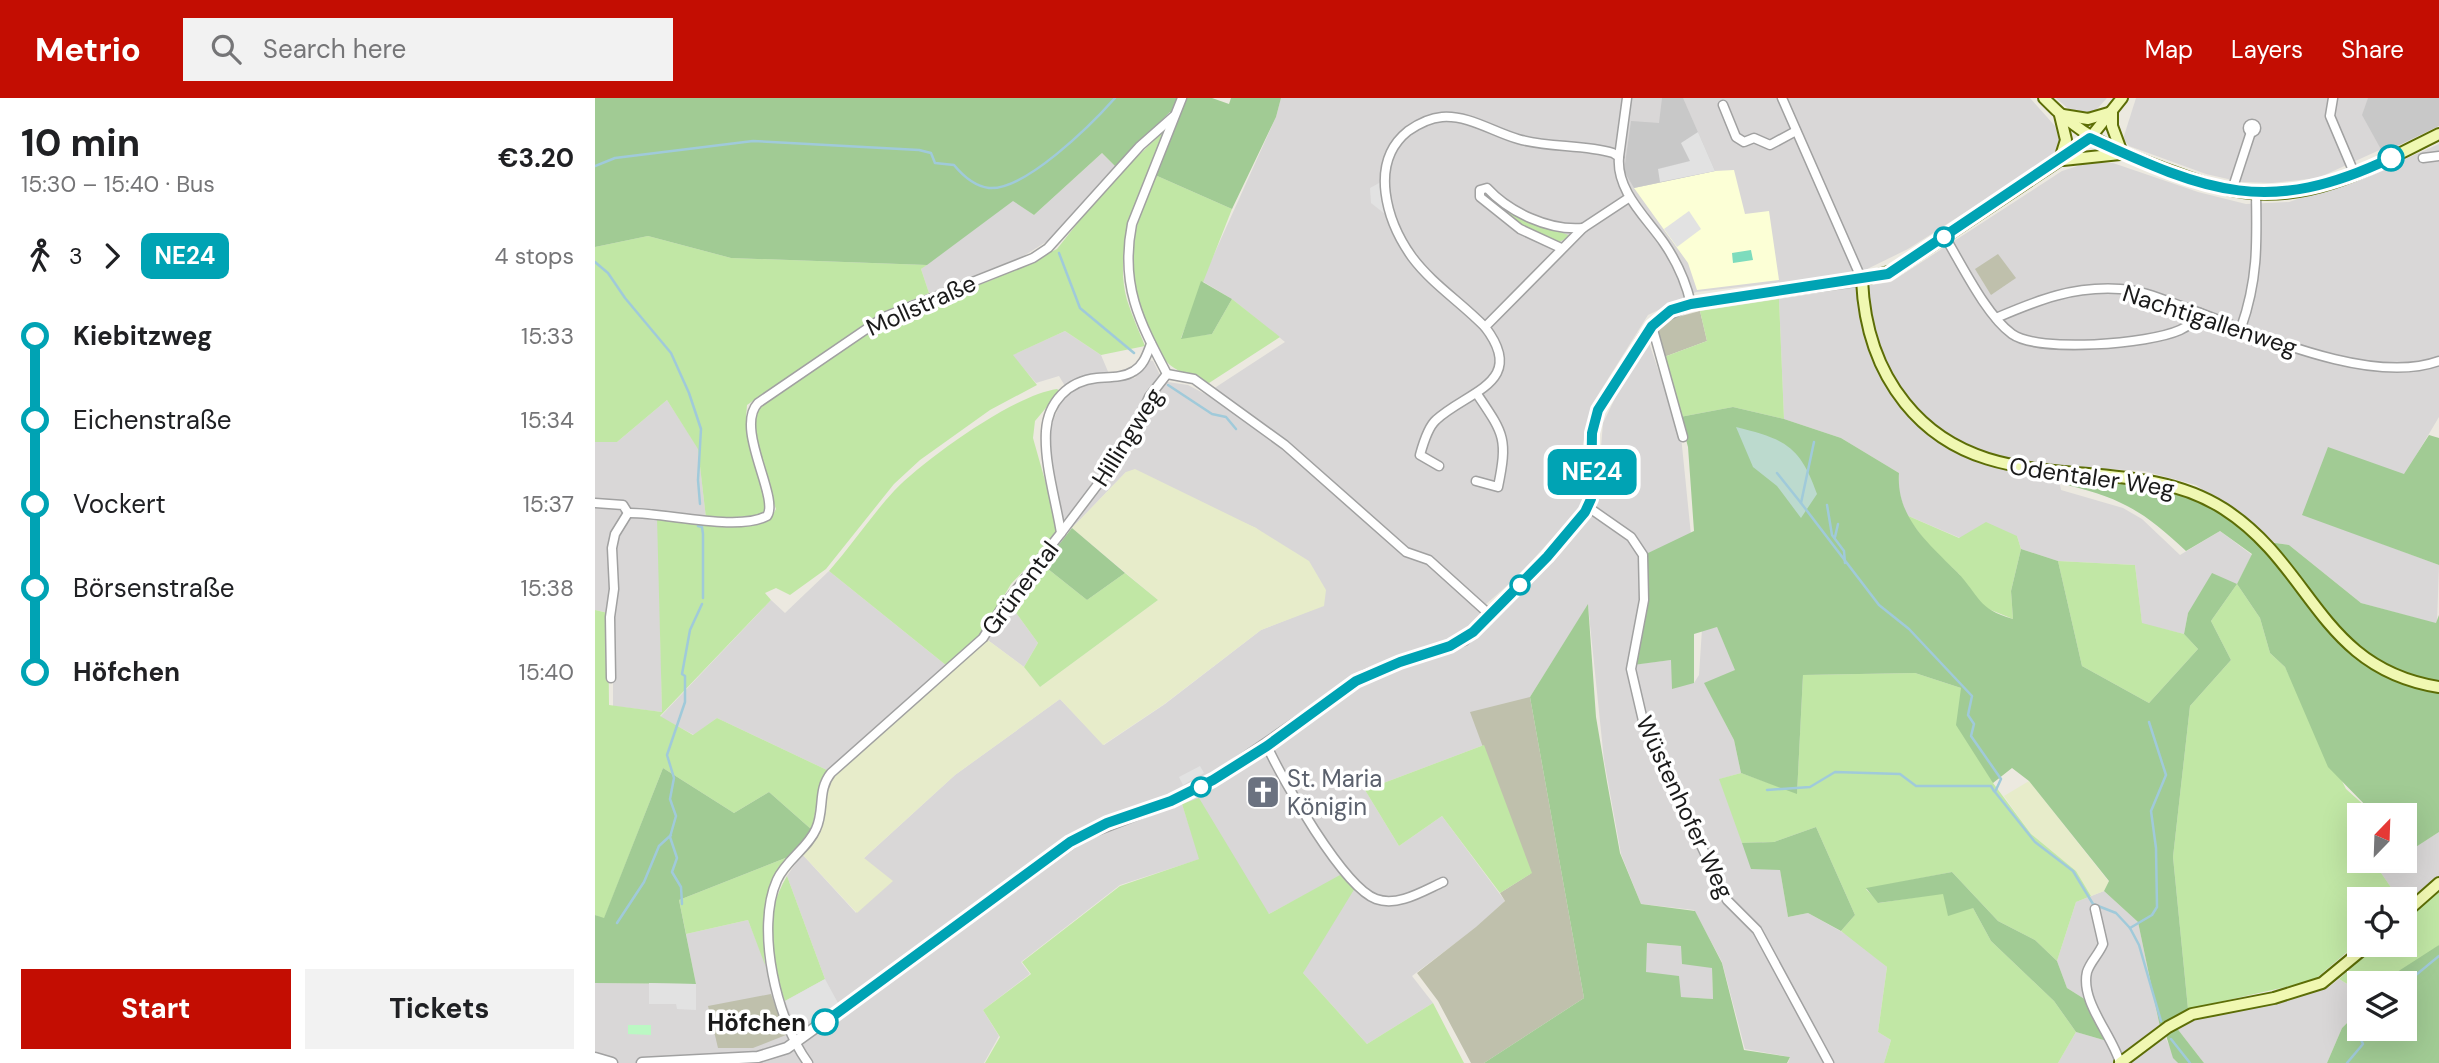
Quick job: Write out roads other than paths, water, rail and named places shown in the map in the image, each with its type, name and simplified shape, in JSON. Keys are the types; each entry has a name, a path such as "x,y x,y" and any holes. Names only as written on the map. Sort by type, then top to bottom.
{"main road":[{"path":"2044,98 2060,115 2090,138 2122,153 2231,190 2256,193 2307,190 2355,175 2439,134"},
{"path":"1862,280 1888,274 2060,160 2090,138 2122,98"},
{"path":"2060,115 2088,119 2112,111"},
{"path":"2112,111 2112,126 2122,153"},
{"path":"2060,115 2066,140 2060,160"},
{"path":"2060,160 2122,153"},
{"name":"Odentaler Weg","path":"1862,280 1870,333 1886,376 1908,407 1941,436 1971,454 2003,465 2153,481 2209,500 2243,522 2271,548 2324,620 2356,653 2401,678 2439,687"},
{"path":"2417,902 2439,883"},
{"path":"2120,1063 2168,1027 2192,1014 2274,998 2322,984 2354,957"}],"street":[{"path":"1182,98 1132,224 1129,240 1131,299 1167,374 1193,379 1285,445 1406,552 1429,560 1490,615"},
{"path":"1627,98 1619,177 1680,270 1691,304"},
{"path":"642,1063 758,1057 796,1042 1070,842 1107,823 1197,789 1267,746 1356,681 1385,667 1456,644 1490,615 1547,557 1588,507 1592,433 1598,410 1652,326 1671,310 1691,304 1862,280 1782,98"},
{"path":"2333,98 2330,116 2355,175"},
{"path":"1723,105 1736,137 1744,142 1754,138 1770,145 1796,131"},
{"name":"Mollstraße","path":"628,513 702,521 767,516 771,508 759,470 751,426 751,414 758,403 884,317 1033,258 1048,248 1140,146 1174,116"},
{"path":"1439,466 1420,455 1433,425 1492,383 1499,364 1497,351 1485,327 1430,277 1397,232 1389,211 1384,183 1388,164 1402,137 1424,122 1452,117 1520,139 1608,151 1619,157"},
{"path":"2231,190 2251,132"},
{"path":"2423,158 2439,156"},
{"path":"1561,248 1510,222 1480,197 1480,190 1487,188 1500,201 1539,221 1557,227 1583,228"},
{"path":"2241,328 2254,290 2257,251 2256,193"},
{"path":"1485,327 1583,228 1630,197"},
{"path":"1945,237 1996,318 2010,332 2027,340 2109,344 2169,334 2183,329 2200,313"},
{"name":"Nachtigallenweg","path":"1996,318 2047,296 2096,289 2132,290 2334,358 2398,368 2439,360"},
{"path":"1652,326 1683,437"},
{"name":"Grünental","path":"796,1042 769,970 770,909 781,874 816,829 824,783 850,755 983,638 1001,609 1061,533 1046,438 1052,407 1066,388 1076,383 1133,372 1144,361 1151,344"},
{"name":"Hillingweg","path":"1061,533 1126,447 1149,397 1167,374"},
{"path":"1476,481 1498,487 1503,436 1477,394"},
{"path":"595,503 623,505 628,513 615,534 612,548 614,589 610,617 611,678"},
{"name":"Wüstenhofer Weg","path":"1588,507 1631,537 1643,555 1644,600 1631,669 1644,725 1727,900 1757,930 1829,1063"},
{"path":"1267,746 1290,791 1343,870 1369,895 1388,900 1410,897 1443,882"},
{"path":"2095,909 2103,944 2088,970 2087,985 2099,1022 2115,1044 2120,1063"},
{"path":"796,1042 808,1063"},
{"path":"595,1058 612,1063"}],"waterway":[{"path":"595,166 615,158 753,141 919,150 931,153 935,163 954,165 969,180 989,188 1004,186 1039,168 1075,139 1115,98"},
{"path":"1059,253 1080,308 1134,353"},
{"path":"595,262 608,273 625,298 671,353 689,393 701,429 698,480 700,504"},
{"path":"1168,385 1212,414 1226,417 1236,429"},
{"path":"1814,442 1801,503 1879,605 1909,629 1972,696 1968,715 1974,724 1971,736 2001,779 1995,792 2035,842 2073,871 2093,904 2116,913 2130,928 2139,945 2161,1021"},
{"path":"1777,473 1801,503"},
{"path":"1827,505 1832,535 1844,551 1845,563"},
{"path":"1835,537 1838,524"},
{"path":"698,526 702,527 703,534 703,598"},
{"path":"682,904 681,887 672,872 677,858 670,837 676,816 670,799 674,778 667,755 685,702 685,676 682,674 690,630 702,604"},
{"path":"2130,928 2152,915 2157,907 2156,848 2151,811 2166,775 2149,722"},
{"path":"1767,790 1810,787 1835,772 1900,774 1916,786 1991,786 1994,791"},
{"path":"617,923 644,882 659,846 671,835"},
{"path":"2417,974 2439,956"},
{"path":"2171,1039 2190,1063"},
{"path":"2347,1063 2363,1044 2362,1041"}],"place":[{"name":"St. Maria Königin","path":"1263,792"},
{"name":"Höfchen","path":"825,1022"}]}
